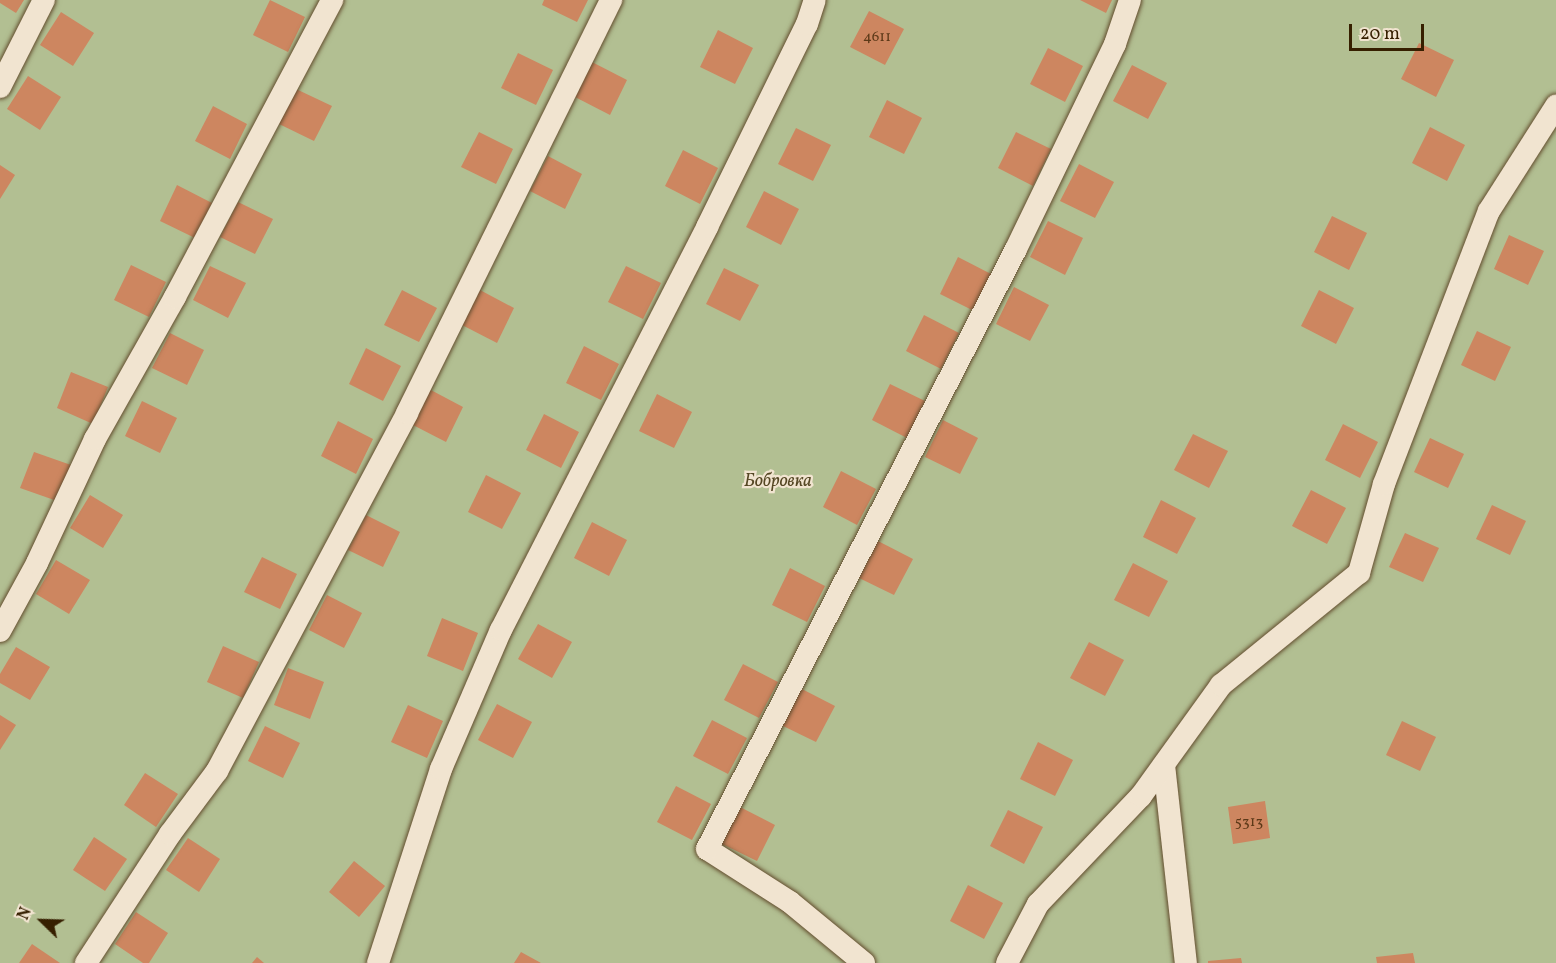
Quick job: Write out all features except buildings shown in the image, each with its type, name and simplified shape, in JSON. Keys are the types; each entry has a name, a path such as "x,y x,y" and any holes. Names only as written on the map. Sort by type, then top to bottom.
{"street":[{"path":"0,87 44,0"},
{"path":"0,631 37,563 95,439 175,297 332,0"},
{"path":"86,963 170,834 217,771 412,403 611,0"},
{"path":"378,963 441,769 501,630 707,227 807,24 815,0"},
{"path":"864,963 790,902 707,849 1015,251 1115,44 1130,0"},
{"path":"1007,963 1038,904 1141,796 1221,685 1359,573 1384,484 1489,211 1556,106"},
{"path":"1164,765 1186,963"}],"green space":[{"name":"Бобровка","path":"0,0 1556,0 1556,963 0,963"}]}
